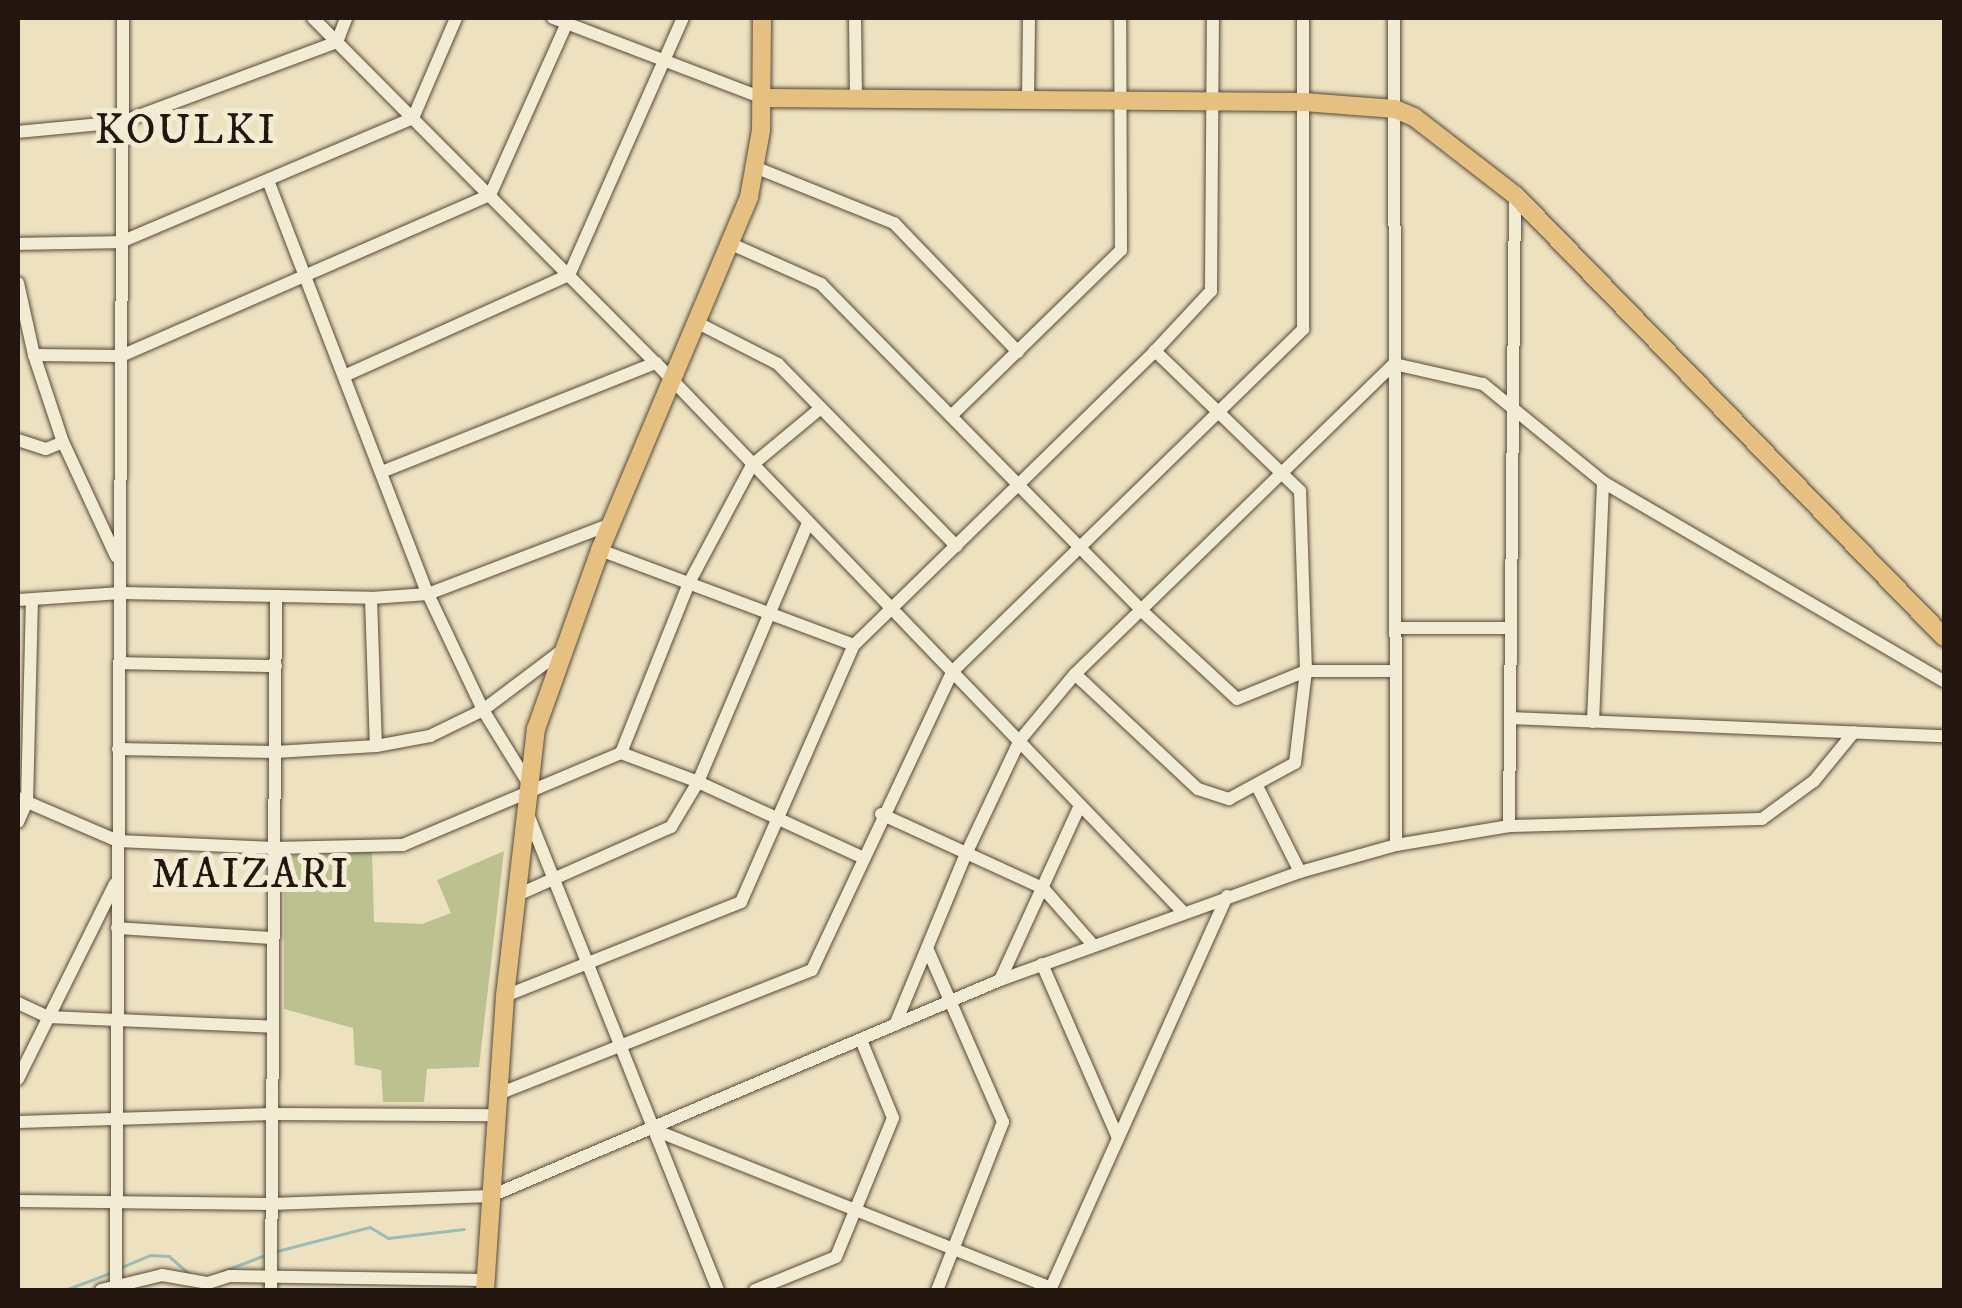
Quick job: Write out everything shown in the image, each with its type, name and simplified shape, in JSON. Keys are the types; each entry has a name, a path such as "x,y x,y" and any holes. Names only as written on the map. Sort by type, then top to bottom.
{"main road":[{"path":"486,1285 505,996 536,729 560,652 600,550 758,168 763,98 762,18"},
{"path":"763,98 1304,102 1395,108 1444,136 1515,194 1944,636"}],"street":[{"path":"116,1288 122,18"},
{"path":"313,18 656,362 1182,911"},
{"path":"18,132 122,122 337,42 346,18"},
{"path":"18,244 122,242 414,118 456,18"},
{"path":"344,376 569,275 683,18"},
{"path":"855,18 856,100"},
{"path":"1028,100 1029,18"},
{"path":"952,416 1121,250 1120,18"},
{"path":"505,996 741,902 854,645 1156,352 1212,290 1214,18"},
{"path":"501,1093 812,970 881,814 952,672 1302,329 1302,18"},
{"path":"1394,18 1396,845"},
{"path":"34,355 121,356 490,195 563,19 763,98"},
{"path":"758,168 894,223 1018,352"},
{"path":"268,183 384,471 428,594 526,794 553,882 718,1290"},
{"path":"1509,826 1515,194"},
{"path":"729,243 821,284 1142,611 1237,699 1306,671 1395,671"},
{"path":"18,283 34,355 63,442 120,563"},
{"path":"696,322 778,364 956,546"},
{"path":"1075,674 1198,789 1229,798 1296,764 1306,671 1300,492 1156,352"},
{"path":"384,471 656,362"},
{"path":"1394,364 1483,384 1603,482 1944,681"},
{"path":"894,1025 966,854 1020,740 1075,674 1394,364"},
{"path":"622,753 689,583 752,465 822,408"},
{"path":"18,440 46,449 63,442"},
{"path":"1592,722 1603,482"},
{"path":"514,896 671,827 698,782 808,523"},
{"path":"18,822 22,800 25,600 121,593 371,598 428,594 612,524"},
{"path":"600,550 854,645"},
{"path":"271,1284 276,596"},
{"path":"371,598 376,746"},
{"path":"1395,628 1511,628"},
{"path":"118,749 275,752 376,746 430,736 483,710 560,652"},
{"path":"119,663 276,666"},
{"path":"1510,718 1944,736"},
{"path":"18,1201 272,1204 491,1196 1000,980 1182,911 1300,872 1396,845 1509,826 1762,818 1814,781 1854,732"},
{"path":"22,800 118,841 274,848 402,844 622,753 698,782 862,857"},
{"path":"1257,786 1300,872"},
{"path":"1000,980 1080,805"},
{"path":"881,814 1043,888 1093,945"},
{"path":"18,1079 118,878"},
{"path":"652,1129 1050,1289 1226,896"},
{"path":"118,928 274,938"},
{"path":"927,948 1003,1122 937,1290"},
{"path":"1042,964 1118,1138"},
{"path":"18,1002 48,1017 273,1027"},
{"path":"755,1290 836,1256 893,1118 861,1040"},
{"path":"18,1122 116,1122 272,1114 499,1115"},
{"path":"101,1290 162,1276 208,1283 230,1276 271,1284 486,1285"}],"green space":[{"path":"372,851 374,922 422,924 451,913 437,880 504,851 479,1067 427,1069 424,1102 383,1102 381,1070 355,1065 353,1028 284,1009 284,856"}],"waterway":[{"path":"277,1251 370,1227 388,1238 463,1229"},
{"path":"122,1267 150,1255 169,1256 190,1274"},
{"path":"221,1272 265,1255"},
{"path":"65,1290 110,1273"}],"district":[{"name":"KOULKI","path":"186,131"},
{"name":"MAIZARI","path":"251,875"}]}
